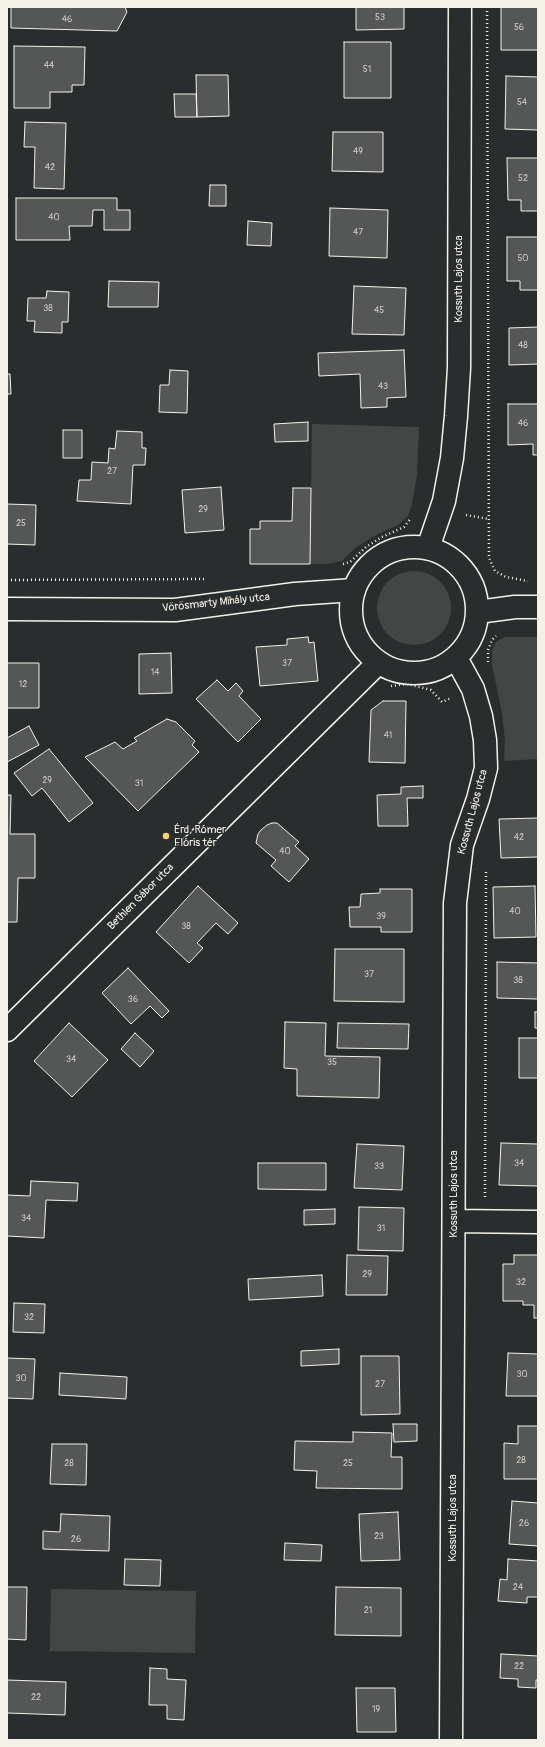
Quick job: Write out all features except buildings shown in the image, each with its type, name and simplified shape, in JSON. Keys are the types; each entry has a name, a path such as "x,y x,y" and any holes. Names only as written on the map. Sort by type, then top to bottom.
{"street":[{"name":"Kossuth Lajos utca","path":"428,548 444,501 452,458 456,416 459,360 460,7"},
{"path":"409,546 428,548 448,556 464,571 475,590 478,612 475,629 468,645 456,658 438,669 418,674 397,672 378,663 364,649 354,631 350,611 351,600 362,574 375,560 391,551 409,546"},
{"name":"Vörösmarty Mihály utca","path":"7,609 175,610 295,594 354,590"},
{"path":"478,612 515,606 538,607"},
{"name":"Kossuth Lajos utca","path":"451,1740 455,903 462,845 478,799 486,768 485,740 481,716 472,689 456,658"},
{"name":"Bethlen Gábor utca","path":"7,1030 378,663"},
{"path":"454,1221 538,1222"}],"path":[{"path":"487,7 489,558 495,571 506,578 533,580"},
{"path":"338,566 350,562 366,547 382,537 404,527 414,514"},
{"path":"7,580 208,579"},
{"path":"487,668 488,650 492,640 499,634"},
{"path":"485,1222 486,862"}],"shaded area":[{"path":"312,424 419,427 417,475 412,504 408,516 398,525 376,535 355,548 342,561 327,564 310,564"},
{"path":"414,571 428,574 440,582 448,594 451,608 448,622 440,634 428,642 414,645 400,642 388,634 380,622 377,608 380,594 388,582 400,574"},
{"path":"505,637 538,637 538,759 504,761 505,741 502,713 492,665 492,651 496,642"},
{"path":"51,1589 196,1591 195,1653 50,1651"}],"place":[{"name":"Érd, Rómer Flóris tér","path":"166,836"}]}
